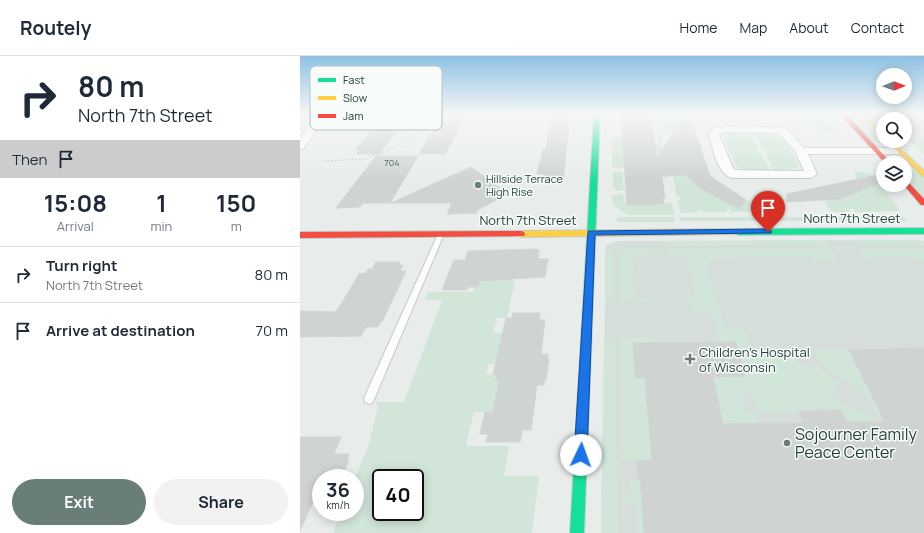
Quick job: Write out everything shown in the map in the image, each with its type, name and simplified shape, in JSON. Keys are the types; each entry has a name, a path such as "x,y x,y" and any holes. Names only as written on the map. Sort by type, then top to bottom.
{"street":[{"path":"300,146 307,136"},
{"path":"577,533 596,136"},
{"path":"715,136 727,169 732,174 800,176 811,174 809,166 790,136"},
{"path":"863,136 882,156"},
{"path":"897,148 924,175"},
{"path":"800,151 900,151"},
{"path":"912,190 924,203"},
{"name":"North 7th Street","path":"300,235 924,231"}],"lane":[{"path":"369,399 441,234"}],"path":[{"path":"398,146 399,141 408,136"},
{"path":"324,161 365,159 398,146 407,147 415,141 413,136"}],"shaded area":[{"path":"912,136 924,136 924,155 912,143"},
{"path":"619,241 924,241 924,533 601,533 606,245"}],"green space":[{"path":"658,136 660,136 668,179 666,179 662,159 625,160 622,165 624,168 612,168 612,138 622,137 622,140 659,144"},
{"path":"752,136 759,149 756,149 758,153 761,153 770,170 745,170 736,166 724,137"},
{"path":"755,136 776,136 782,139 799,164 798,168 774,170 765,154 767,153 765,149 762,149"},
{"path":"868,136 876,136 876,141 872,141"},
{"path":"912,136 914,136 924,146 924,155 912,143"},
{"path":"912,170 924,179 924,197 912,184"},
{"path":"854,171 869,173 876,181 876,192 886,192 889,196 887,197 893,201 901,211 855,212 854,209 848,209 850,212 831,212 825,201 851,195 857,186 857,179"},
{"path":"613,172 623,172 623,186 626,190 616,191 616,189 613,189"},
{"path":"688,172 728,199 760,202 763,209 761,209 762,212 732,212 728,208 726,212 704,212 699,210 699,212 680,213 678,200 680,200 680,197 677,197 672,173"},
{"path":"623,194 627,205 672,203 675,215 628,215 613,205 612,195"},
{"path":"617,217 675,217 675,222 617,222"},
{"path":"679,217 904,217 907,221 680,221"},
{"path":"758,240 826,240 831,246 760,245"},
{"path":"854,240 918,240 923,241 924,245 856,245"},
{"path":"665,241 755,241 757,245 666,246"},
{"path":"832,248 838,259 812,260 810,256 719,257 709,262 708,270 724,329 742,329 746,331 752,354 739,355 736,342 719,342 712,312 691,312 688,295 693,294 695,291 688,259 681,256 670,256 666,253 647,253 644,256 632,257 635,299 649,298 650,301 619,302 618,249"},
{"path":"924,248 924,262 909,255 873,256 874,258 864,258 858,249"},
{"path":"605,250 614,250 614,304 605,301"},
{"path":"485,278 511,278 511,280 515,280 507,318 497,318 493,333 509,333 498,364 489,364 486,374 497,375 496,380 499,380 493,412 474,412 466,446 509,446 504,476 539,476 532,533 333,533 338,521 364,521 364,469 359,469 369,444 378,407 376,402 404,402 442,300 424,300 428,292 473,292 474,287 478,287 480,281 484,281"},
{"path":"615,337 617,533 601,533 604,340"},
{"path":"620,338 655,339 655,342 633,343 635,377 645,378 652,460 622,460"},
{"path":"790,349 796,360 802,365 811,368 819,368 840,383 839,385 836,384 836,390 840,400 849,408 860,412 866,412 865,409 869,409 877,425 846,422 841,410 759,412 750,390 746,389 743,397 743,404 746,410 754,414 757,423 723,424 713,377 745,376 741,359 758,359 755,350"},
{"path":"815,350 849,350 886,425 884,425 867,397 853,384 827,368 818,357"},
{"path":"631,480 640,480 644,533 638,533 636,505 633,502 623,503 622,496 631,495"}],"building":[{"path":"367,136 393,136 379,154 356,154 360,150 355,150"},
{"path":"430,136 455,136 445,154 419,154"},
{"path":"548,136 568,136 563,181 543,181 544,174 537,174 543,149 546,149"},
{"path":"622,136 654,136 656,160 671,136 697,136 710,176 746,200 740,209 701,189 686,175 662,176 665,198 663,198 664,204 627,205"},
{"path":"376,156 418,156 390,203 363,203 360,207 336,208"},
{"path":"471,167 508,194 477,210 476,213 447,214 452,203 391,203"},
{"path":"876,175 876,185 840,199 787,202 787,194"},
{"path":"539,250 538,259 548,259 545,277 480,281 478,287 468,287 467,290 442,290 454,260 465,260 468,251"},
{"path":"376,262 400,262 399,265 403,265 400,271 406,271 382,322 380,322 378,327 366,327 361,336 300,337 300,311 334,312 338,309 359,274 366,273 368,269 372,269"},
{"path":"513,313 540,313 539,320 545,320 541,354 548,354 547,358 549,359 546,380 544,380 544,385 537,385 531,430 522,430 520,442 486,442 488,434 480,434 485,412 493,412 499,380 495,380 497,375 493,375 506,318 512,318"},
{"name":"Sojourner Family Peace Center","path":"736,342 745,376 713,377 723,424 803,423 799,411 841,410 846,422 885,422 849,350 924,348 924,533 644,533 637,460 652,460 645,378 635,378 633,343"},
{"path":"300,437 341,437 334,454 349,454 347,460 349,460 345,469 312,469 312,504 300,531"}],"traffic: fast":[{"path":"577,533 596,136"},
{"path":"738,232 924,231"}],"traffic: slow":[{"path":"897,148 924,175"},
{"path":"521,234 738,232"}],"traffic: jam":[{"path":"863,136 882,156"},
{"path":"912,190 924,203"},
{"path":"300,235 521,234"}],"place":[{"name":"Hillside Terrace High Rise","path":"478,185"},
{"name":"Children's Hospital of Wisconsin","path":"690,359"},
{"name":"Sojourner Family Peace Center","path":"787,443"}],"route":[{"path":"581,455 591,233 768,232"}]}
